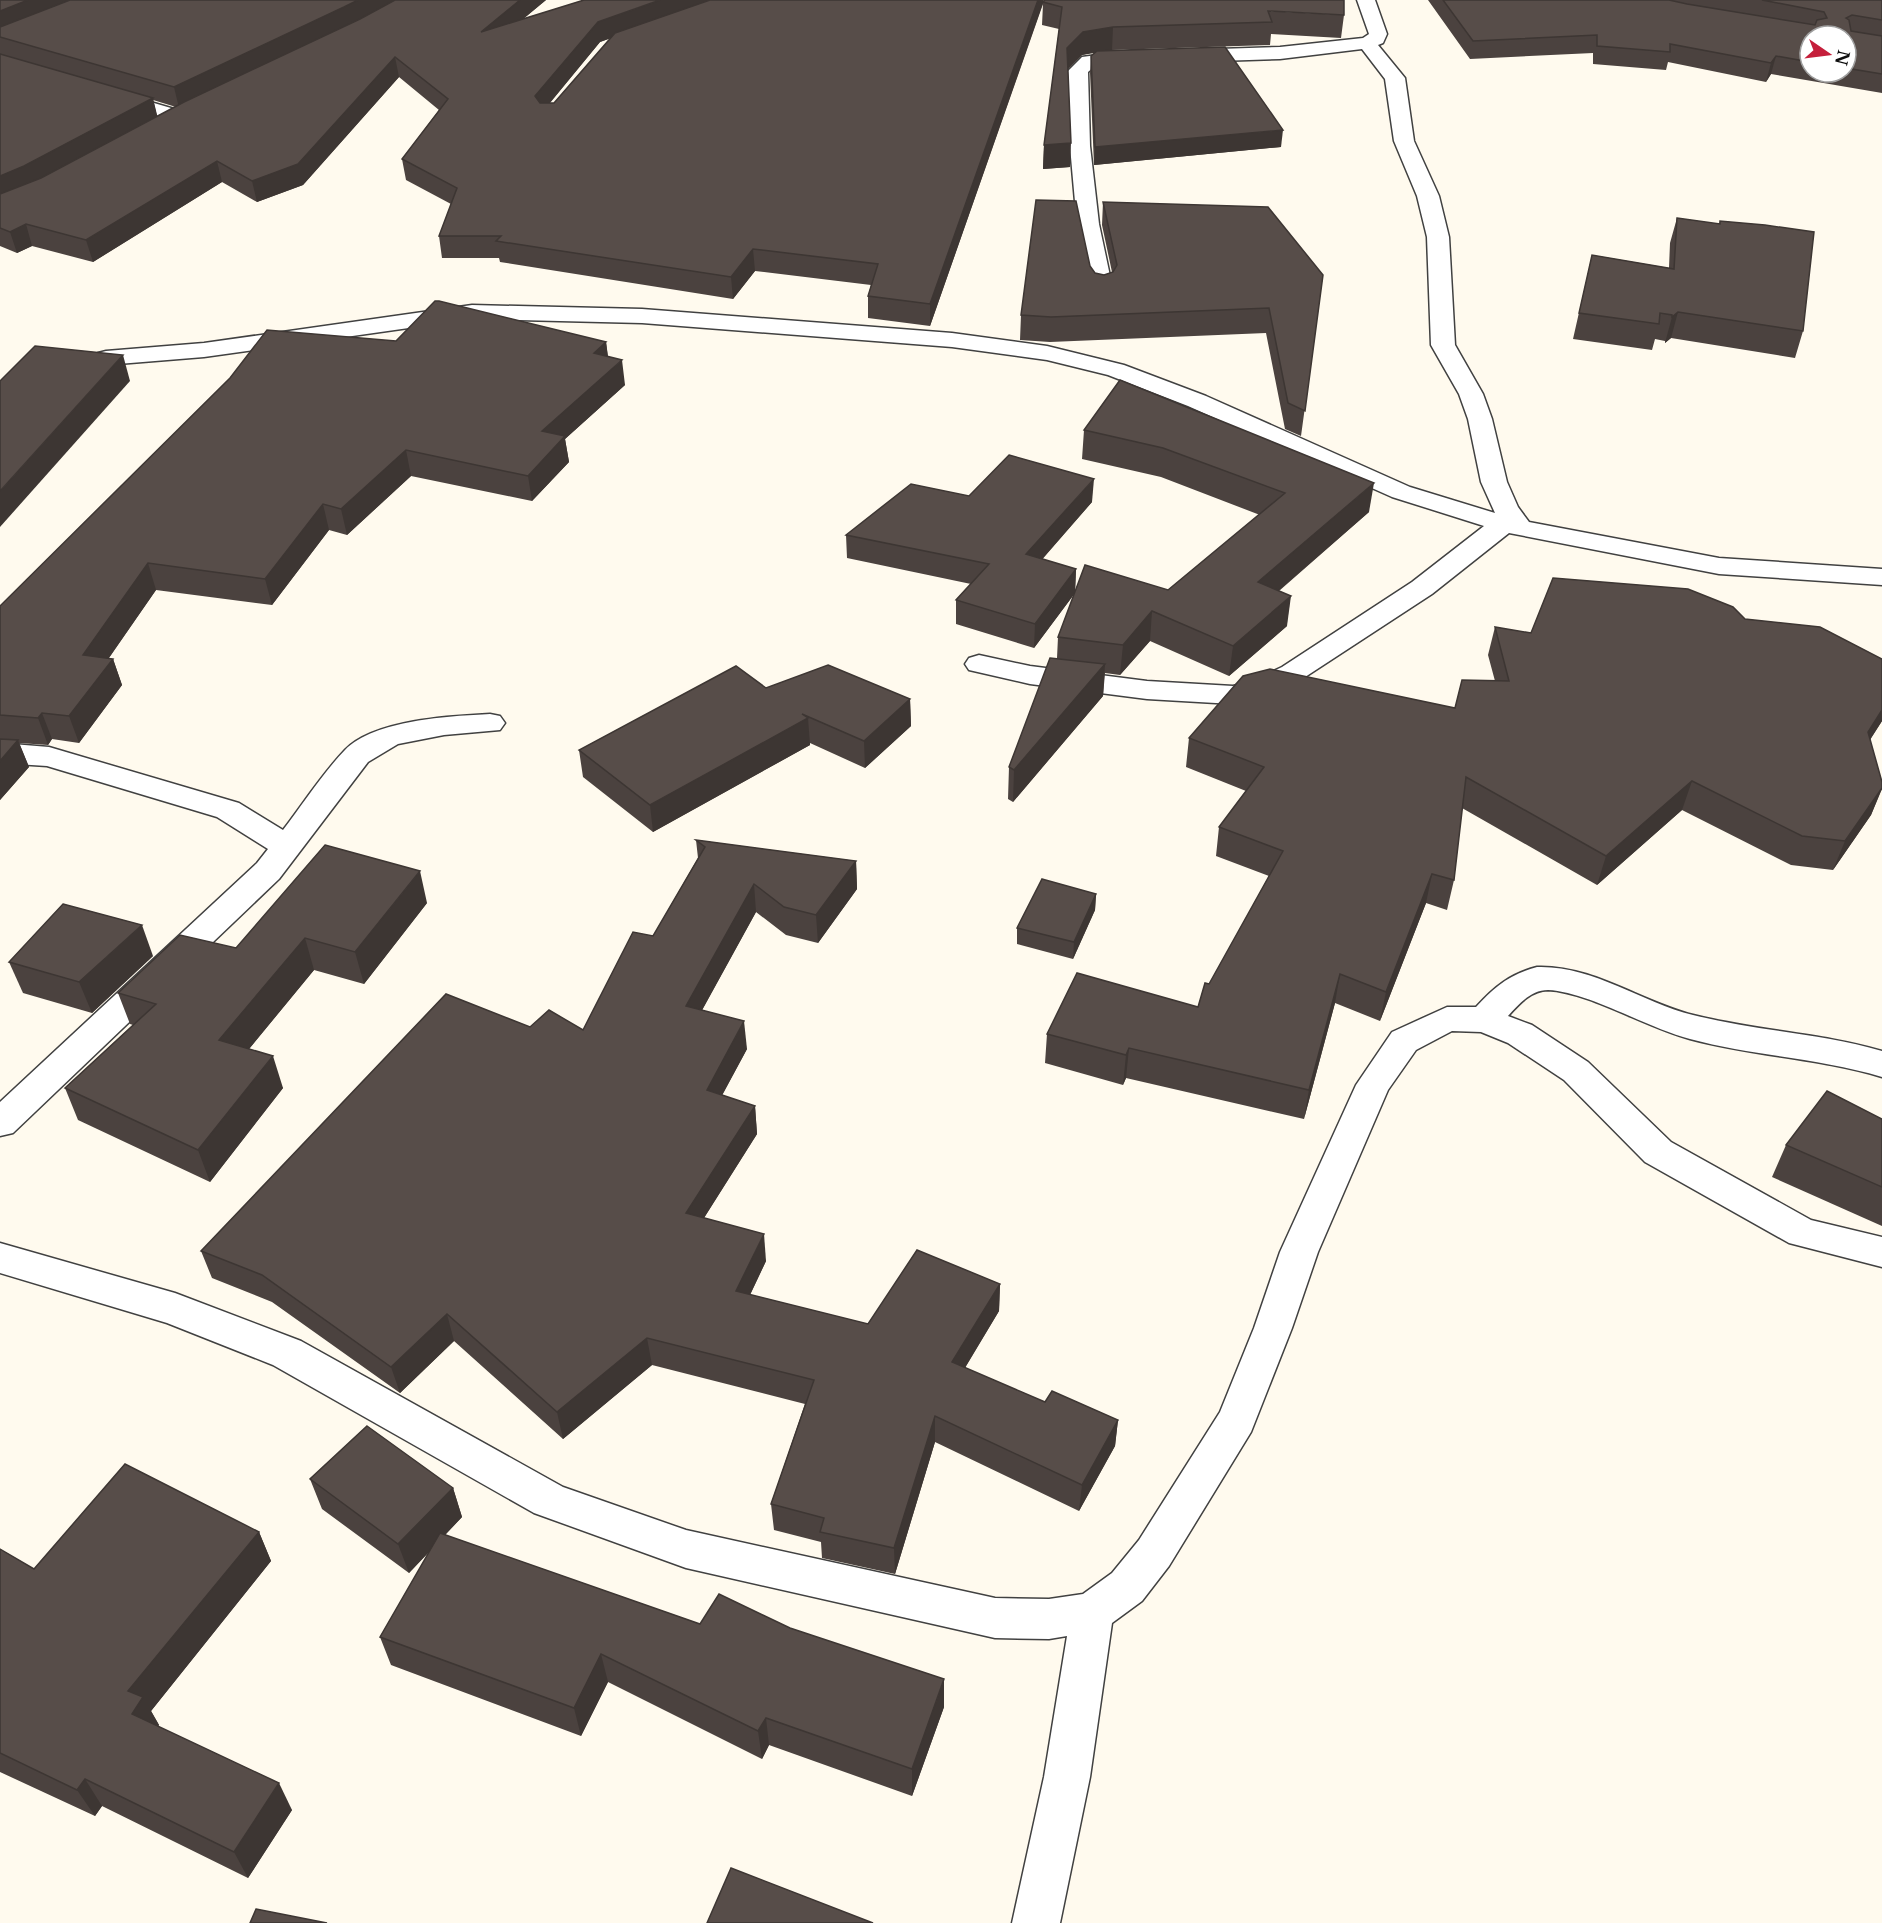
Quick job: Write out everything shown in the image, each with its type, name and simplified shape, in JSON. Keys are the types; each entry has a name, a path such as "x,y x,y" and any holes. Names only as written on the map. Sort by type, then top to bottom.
{"street":[{"path":"1102,290 1088,224 1080,146 1077,71 1089,60 1280,53 1367,43 1376,39 1378,34 1366,0"},
{"path":"1367,43 1395,78 1404,141 1428,196 1438,237 1443,345 1470,394 1480,419 1494,482 1512,526"},
{"path":"97,92 181,117"},
{"path":"160,128 202,106"},
{"path":"106,358 204,350 472,312 642,316 952,340 1047,352 1116,370 1197,401 1401,492 1512,526 1719,566 1882,577"},
{"path":"980,664 1030,675 1147,690 1233,695 1259,689 1292,673 1512,526"},
{"path":"0,1123 268,871 357,755 390,736 444,726 490,723"},
{"path":"0,753 49,757 228,810 287,847"},
{"path":"1484,1020 1517,986 1539,978 1566,981 1667,1019 1731,1035 1882,1064"},
{"path":"0,1258 175,1309 286,1353 549,1500 686,1549 995,1617 1049,1619 1092,1612 1127,1587 1154,1554 1237,1420 1273,1328 1299,1252 1373,1085 1404,1041 1447,1019 1484,1020 1520,1034 1576,1071 1658,1152 1803,1233 1882,1252"},
{"path":"1036,1923 1067,1777 1092,1612"}],"building":[{"path":"0,0 28,0 0,11"},
{"path":"70,0 358,0 174,87 0,37 0,27"},
{"path":"395,0 520,0 481,32 584,0 660,0 598,22 535,96 540,103 554,103 615,33 710,0 1038,0 930,304 868,296 878,264 753,249 731,277 496,241 501,236 439,236 457,188 402,159 448,99 395,57 298,164 252,181 217,161 86,240 26,224 10,232 0,228 0,194 41,178 184,102 360,19"},
{"path":"1045,0 1344,0 1344,15 1268,11 1272,22 1113,27 1083,32 1067,48 1071,143 1044,145 1062,7 1043,2"},
{"path":"1443,0 1669,0 1809,24 1798,24 1798,60 1776,56 1771,63 1670,44 1670,52 1597,46 1597,35 1473,41"},
{"path":"1762,0 1882,0 1882,20 1852,15 1846,18 1850,24 1815,24 1817,20 1827,18 1824,12"},
{"path":"1858,32 1882,36 1882,74 1858,70"},
{"path":"1225,47 1283,130 1095,147 1091,56 1097,51"},
{"path":"0,54 153,98 24,166 0,176"},
{"path":"1036,200 1076,201 1090,266 1095,273 1104,275 1113,272 1117,265 1103,202 1268,207 1323,275 1305,411 1288,403 1269,308 1051,317 1021,315"},
{"path":"1677,218 1720,224 1720,221 1765,225 1814,232 1803,331 1678,312 1672,317 1672,315 1660,313 1659,324 1579,313 1592,255 1674,269"},
{"path":"435,301 606,342 594,353 622,360 542,431 565,436 528,476 406,450 341,509 323,504 265,579 148,563 83,655 113,659 69,716 42,713 38,718 0,715 0,606 230,378 267,330 396,341"},
{"path":"35,346 123,355 0,491 0,381"},
{"path":"1120,380 1374,483 1258,582 1291,596 1233,646 1152,611 1123,645 1058,637 1085,565 1168,590 1285,493 1163,448 1084,430"},
{"path":"1009,455 1094,479 1026,554 1076,569 1035,624 956,600 989,564 846,535 911,484 969,496"},
{"path":"1553,578 1688,589 1733,607 1745,619 1820,627 1882,659 1882,710 1868,732 1882,788 1845,841 1802,836 1692,781 1606,856 1466,777 1454,880 1432,874 1386,992 1340,974 1309,1090 1129,1048 1126,1055 1047,1034 1077,973 1198,1007 1205,983 1209,984 1283,851 1219,827 1264,767 1189,738 1243,676 1270,669 1455,708 1462,680 1509,681 1495,627 1531,633"},
{"path":"1050,658 1105,664 1014,770 1009,767"},
{"path":"828,665 910,699 864,741 802,714 808,718 650,805 579,750 736,666 766,688"},
{"path":"0,739 18,740 0,761"},
{"path":"696,840 856,861 816,915 784,907 754,884 686,1006 744,1021 707,1090 755,1106 686,1213 764,1234 736,1291 868,1324 917,1250 1000,1284 952,1362 1045,1402 1052,1391 1118,1420 1082,1485 935,1416 894,1548 820,1532 824,1518 771,1504 814,1380 647,1338 557,1412 447,1314 391,1367 262,1275 201,1251 446,994 530,1027 549,1010 583,1030 633,932 653,936 705,847"},
{"path":"325,845 420,871 355,952 305,938 219,1040 273,1056 198,1150 65,1088 156,1004 118,993 180,935 236,948"},
{"path":"1042,879 1096,894 1074,942 1017,928"},
{"path":"63,904 142,925 79,982 9,962"},
{"path":"1827,1091 1882,1119 1882,1187 1786,1145"},
{"path":"367,1426 453,1488 398,1544 310,1479"},
{"path":"125,1464 259,1532 128,1691 143,1697 132,1714 279,1783 234,1852 85,1779 77,1790 0,1753 0,1549 34,1569"},
{"path":"440,1533 700,1624 719,1594 790,1628 944,1679 912,1769 766,1718 758,1731 601,1654 574,1708 380,1637"},
{"path":"731,1868 873,1923 707,1923"},
{"path":"256,1909 327,1923 250,1923"}]}
